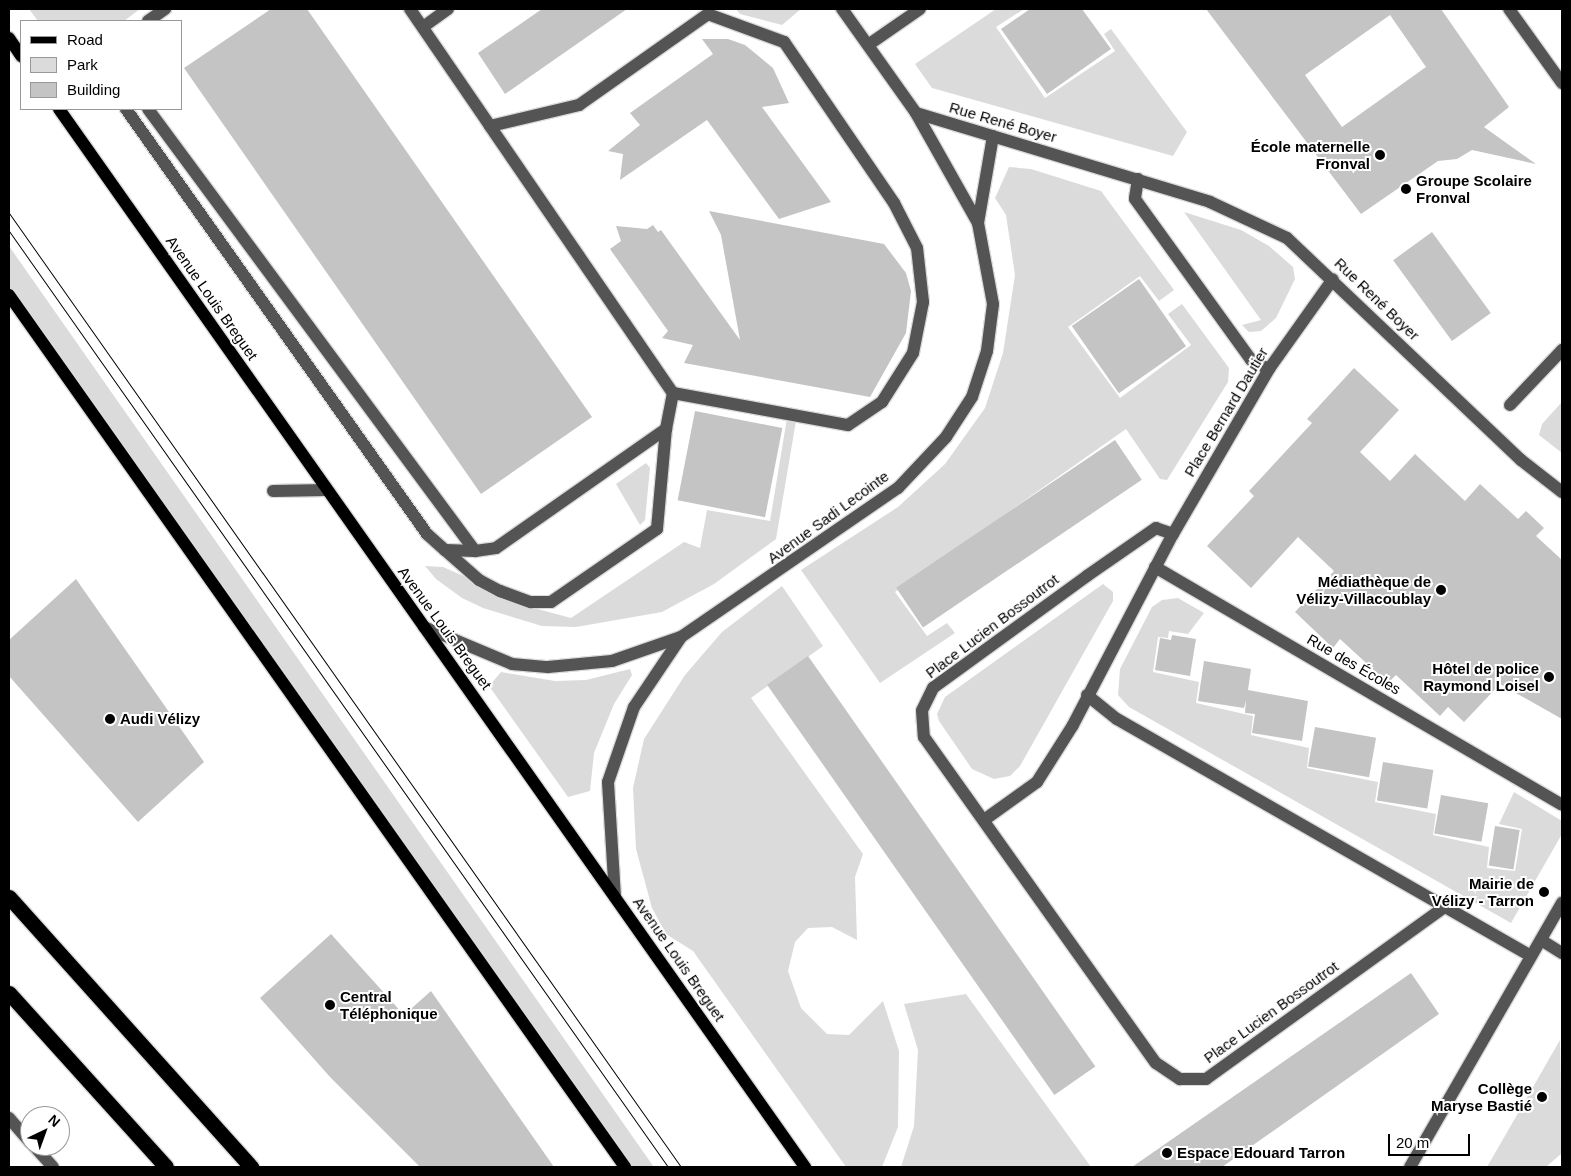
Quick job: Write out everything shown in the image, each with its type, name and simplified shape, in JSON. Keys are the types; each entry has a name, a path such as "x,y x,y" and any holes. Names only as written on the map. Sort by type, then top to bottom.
{"highway":[{"path":"9,897 251,1167"},
{"path":"9,993 166,1167"}],"main road":[{"path":"9,38 20,54"},
{"name":"Avenue Louis Breguet","path":"60,110 805,1167"},
{"path":"9,295 625,1167"}],"street":[{"path":"149,20 165,9"},
{"path":"410,9 423,27 490,126 674,394 848,425 882,402 913,353 923,302 917,248 867,163 784,42 708,14 579,105 490,126"},
{"path":"423,27 448,9"},
{"name":"Avenue Sadi Lecointe","path":"424,627 512,664 548,667 612,661 681,637 898,488 946,437 972,397 987,351 994,304 978,224 916,113 842,9"},
{"path":"868,46 920,9"},
{"path":"1509,9 1562,84"},
{"path":"127,110 427,534 486,584 531,602 551,602 657,529 666,429 674,394"},
{"path":"149,110 475,551"},
{"name":"Rue René Boyer","path":"916,113 1138,179 1248,217 1287,238 1333,279 1521,460 1562,492"},
{"name":"Avenue Sadi Lecointe","path":"978,224 993,136"},
{"path":"1138,179 1135,199 1251,360 1269,369"},
{"name":"Place Bernard Dautier","path":"1155,567 1269,369 1333,279"},
{"path":"1510,405 1562,350"},
{"path":"444,550 475,551 496,548 666,429"},
{"path":"273,491 327,490"},
{"name":"Place Lucien Bossoutrot","path":"1173,534 1156,528 1087,576 932,688 922,711 924,737 1156,1063 1180,1078 1206,1079 1446,906"},
{"path":"984,820 1037,782 1087,695 1155,567"},
{"name":"Rue des Écoles","path":"1155,567 1562,805"},
{"name":"Avenue Sadi Lecointe","path":"615,897 608,782 634,707 681,637"},
{"path":"1087,695 1117,719 1531,956"},
{"path":"1410,1167 1562,903"},
{"path":"1541,940 1562,953"},
{"path":"9,1118 20,1131"},
{"path":"43,1156 53,1167"}],"green space":[{"path":"29,9 140,9 125,20 37,20"},
{"path":"736,9 801,9 782,25 740,14"},
{"path":"996,9 1024,9 996,27 1045,98 1115,51 1104,34 1111,29 1187,132 1173,156 932,88 915,64"},
{"path":"1009,167 1031,169 1101,191 1174,290 1159,301 1140,276 1068,327 1120,398 1191,345 1168,314 1182,304 1229,368 1228,382 1167,480 1160,479 1126,429 895,592 927,636 947,623 955,633 880,683 801,570 898,507 945,464 985,408 1003,353 1015,275 1006,215 995,198"},
{"path":"1184,212 1241,230 1269,246 1293,267 1295,279 1276,318 1261,331 1249,332 1242,325 1261,320"},
{"path":"9,246 654,1167 623,1167 9,290"},
{"path":"1562,402 1562,453 1539,435 1542,424"},
{"path":"787,418 796,421 776,539 714,584 662,612 576,627 542,626 483,608 462,598 436,579 425,566 443,567 466,577 504,600 571,618 684,542 700,548 707,510 770,521"},
{"path":"646,463 650,468 645,520 640,525 616,484"},
{"path":"1103,584 1113,592 1113,601 1020,766 1010,776 994,779 972,769 939,721 937,714 945,697"},
{"path":"782,586 823,646 751,698 863,854 855,877 857,940 832,927 808,928 795,942 788,971 801,1008 827,1034 849,1035 883,1001 899,1051 898,1127 882,1167 846,1167 693,951 666,934 652,908 636,849 633,788 644,739 685,675 722,632"},
{"path":"1178,598 1204,613 1188,634 1169,631 1168,638 1158,637 1153,672 1199,682 1196,703 1253,716 1251,735 1309,748 1307,768 1378,782 1375,802 1436,814 1433,835 1489,847 1487,868 1515,871 1522,829 1499,824 1514,792 1562,821 1562,834 1511,923 1129,707 1118,695 1120,669 1152,607 1162,600"},
{"path":"630,669 632,675 614,704 594,753 590,791 568,797 489,686 501,672 555,681 586,680"},
{"path":"966,994 1091,1167 901,1167 914,1126 918,1050 904,1004"},
{"name":"Collège Maryse Bastié","path":"1560,1040 1562,1153 1546,1167 1487,1167"}],"building":[{"path":"271,9 307,9 592,417 481,494 184,68"},
{"path":"542,9 627,9 505,94 478,53"},
{"path":"1030,9 1082,9 1111,49 1047,94 1001,29"},
{"path":"1206,9 1441,9 1509,107 1484,127 1536,164 1472,150 1457,159 1438,161 1361,214","holes":["1390,15 1426,67 1342,127 1305,75"]},
{"path":"702,39 728,39 745,45 773,68 789,103 762,107 831,202 779,219 707,120 620,180 623,154 608,151 640,125 630,113 713,54"},
{"path":"709,211 884,244 906,273 911,291 906,333 870,397 684,363 693,345 662,338 668,331 610,249 621,241 616,226 647,229 653,225 658,232 661,230 740,340 721,235"},
{"path":"1432,232 1491,313 1452,341 1393,260"},
{"path":"1139,279 1186,346 1119,393 1072,326"},
{"path":"1354,368 1399,410 1360,452 1390,481 1415,454 1465,501 1480,484 1518,519 1526,511 1544,528 1536,536 1562,560 1562,719 1500,684 1464,722 1448,707 1440,716 1396,675 1388,683 1340,639 1333,648 1295,612 1334,571 1298,537 1251,588 1207,546 1254,496 1249,491 1312,423 1307,419"},
{"path":"695,411 782,428 765,517 678,500"},
{"path":"1115,440 1142,480 923,627 896,588"},
{"name":"Audi Vélizy","path":"76,579 204,762 138,822 9,676 9,640"},
{"path":"1172,635 1196,639 1190,676 1155,670 1160,638 1171,640"},
{"path":"808,656 1095,1066 1054,1095 767,685"},
{"path":"1204,661 1251,669 1248,690 1308,701 1302,741 1252,733 1255,714 1245,713 1246,700 1244,708 1198,701"},
{"path":"1315,727 1376,738 1369,777 1308,766"},
{"path":"1383,762 1433,770 1427,808 1377,801"},
{"path":"1441,795 1488,803 1481,842 1434,833"},
{"path":"1495,826 1520,830 1513,869 1489,866"},
{"path":"331,934 404,1015 431,991 554,1167 420,1167 330,1077 260,998"},
{"path":"1411,973 1439,1014 1222,1167 1132,1167"}],"tram line":[{"path":"9,213 681,1167"},
{"path":"9,231 668,1167"}],"place":[{"name":"École maternelle Fronval","path":"1380,155"},
{"name":"Groupe Scolaire Fronval","path":"1406,189"},
{"name":"Médiathèque de Vélizy-Villacoublay","path":"1441,590"},
{"name":"Hôtel de police Raymond Loisel","path":"1549,677"},
{"name":"Audi Vélizy","path":"110,719"},
{"name":"Mairie de Vélizy - Tarron","path":"1544,892"},
{"name":"Central Téléphonique","path":"330,1005"},
{"name":"Collège Maryse Bastié","path":"1542,1097"},
{"name":"Espace Edouard Tarron","path":"1167,1153"}]}
